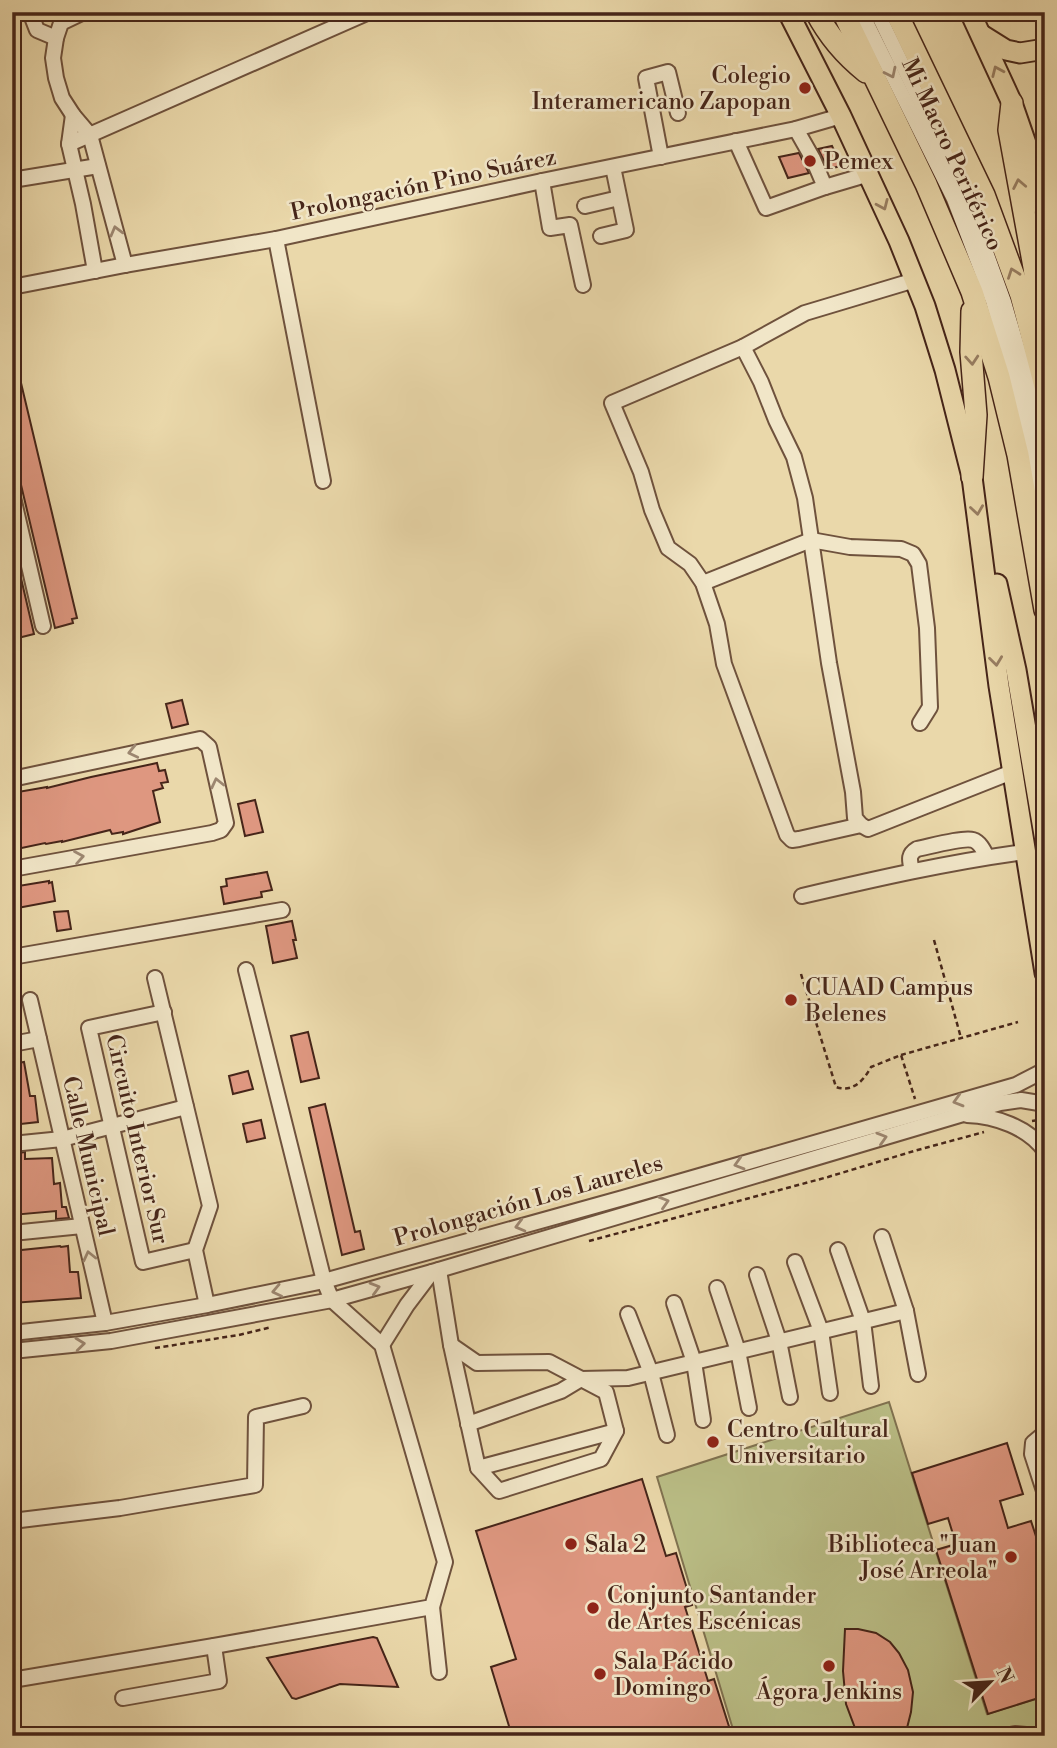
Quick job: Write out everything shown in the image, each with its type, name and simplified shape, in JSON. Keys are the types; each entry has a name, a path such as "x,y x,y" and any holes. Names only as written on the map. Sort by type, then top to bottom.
{"highway":[{"path":"816,12 823,26 843,50 877,81"},
{"path":"843,12 926,184 972,292 999,377 1018,455 1045,610"},
{"path":"896,12 984,195 1021,295 1045,386"},
{"path":"1012,103 1009,130 1034,267 1045,373"},
{"path":"972,292 971,352 976,415 972,477"}],"main road":[{"path":"788,12 869,174 915,280 945,370 972,477 1041,979"},
{"path":"970,12 1012,103 1029,152 1045,216"},
{"path":"982,36 1006,50 1020,53 1045,48"},
{"path":"981,544 992,561 1016,670 1045,841"}],"street":[{"path":"30,12 37,30 56,38"},
{"path":"84,12 61,23 54,58 56,78 62,98 90,135 125,265"},
{"path":"69,145 369,12"},
{"name":"Mi Macro Periférico","path":"861,12 954,199 993,301 1027,423 1045,522"},
{"name":"Mi Macro Periférico","path":"877,12 965,194 1004,302 1035,408 1045,457"},
{"path":"661,157 646,78 668,72 678,113"},
{"path":"73,115 69,145 83,204 94,271"},
{"name":"Prolongación Pino Suárez","path":"12,287 276,239 796,129 841,116"},
{"path":"796,129 825,187"},
{"path":"736,141 766,208 869,174"},
{"path":"12,180 99,166"},
{"path":"601,236 626,230 613,167"},
{"path":"542,181 550,228 570,225 583,285"},
{"path":"585,206 619,198"},
{"path":"276,239 323,481"},
{"path":"860,825 792,840 787,835 724,664 717,624 703,583 690,564 668,548 612,403 743,347 805,313 915,280"},
{"path":"743,347 794,457 805,498 855,818 860,825 868,829 1012,772"},
{"path":"12,493 43,626"},
{"path":"703,583 811,540 850,547 901,549 913,554 917,559 928,628 930,707 920,723"},
{"path":"12,779 200,739 209,747 226,823 221,830 212,833 12,869"},
{"path":"912,871 909,857 912,852 964,839 974,840 987,857"},
{"path":"802,897 912,871 1024,852"},
{"path":"12,957 282,910"},
{"path":"246,970 324,1281 332,1300 382,1345 445,1562 432,1608 439,1672"},
{"path":"155,978 210,1206 195,1250 207,1305"},
{"name":"Calle Municipal","path":"30,1000 105,1322"},
{"name":"Circuito Interior Sur","path":"163,1012 89,1028 143,1262 195,1250"},
{"path":"12,1044 39,1039"},
{"name":"Prolongación Los Laureles","path":"12,1351 111,1341 332,1300 958,1115 998,1097 1045,1070"},
{"name":"Prolongación Los Laureles","path":"12,1333 105,1322 207,1305 324,1281 919,1112 998,1097 1045,1104"},
{"path":"12,1144 62,1139 186,1107"},
{"path":"958,1115 984,1116 1007,1123 1033,1138 1045,1151"},
{"path":"622,1198 627,1214"},
{"path":"12,1233 82,1226"},
{"path":"882,1237 906,1311 918,1374"},
{"path":"838,1250 863,1321 872,1386"},
{"path":"795,1262 821,1331 830,1393"},
{"path":"382,1345 407,1305 435,1271"},
{"path":"435,1271 468,1424 478,1468 499,1490 601,1459 616,1431 606,1392 549,1362 477,1363 451,1345"},
{"path":"757,1275 779,1341 790,1397"},
{"path":"717,1288 738,1351 749,1408"},
{"path":"674,1303 694,1362 704,1420"},
{"path":"468,1424 561,1391 580,1378 628,1378 906,1311"},
{"path":"628,1314 651,1373 667,1435"},
{"path":"12,1521 120,1508 255,1485 256,1417 303,1406"},
{"path":"478,1468 616,1431"},
{"path":"1045,1433 1033,1443 1032,1454 1045,1494"},
{"path":"12,1680 432,1608"},
{"path":"123,1698 219,1681 214,1646"},
{"path":"1005,1736 1037,1736"}],"path":[{"path":"933,940 961,1038"},
{"path":"801,974 836,1087 843,1090 856,1086 866,1078 871,1067 901,1055 1018,1021"},
{"path":"1041,979 1045,1026"},
{"path":"901,1055 919,1112"}],"green space":[{"path":"889,1402 987,1714 1045,1696 1045,1731 1013,1729 994,1733 995,1736 735,1736 657,1477"}],"building":[{"path":"832,146 841,166 828,169 818,149"},
{"path":"799,153 809,173 788,178 779,157"},
{"path":"16,362 77,618 72,619 73,623 55,628 12,447 12,363"},
{"path":"17,561 34,634 18,638 15,629 12,630 12,562"},
{"path":"182,700 188,724 172,728 166,704"},
{"path":"157,763 159,771 165,770 168,782 161,783 163,788 153,791 160,822 123,834 112,834 110,830 62,842 12,850 12,793 47,788"},
{"path":"255,800 263,832 245,836 238,804"},
{"path":"267,872 272,890 261,892 262,897 224,904 221,887 227,886 226,879"},
{"path":"52,882 55,901 12,909 12,887"},
{"path":"68,911 71,929 57,931 54,912"},
{"path":"292,921 297,958 273,963 266,926"},
{"path":"308,1032 319,1078 301,1082 291,1036"},
{"path":"24,1062 30,1096 35,1096 38,1122 12,1125 12,1064"},
{"path":"248,1071 253,1089 233,1094 229,1076"},
{"path":"325,1104 355,1232 360,1231 364,1249 342,1255 309,1108"},
{"path":"261,1120 265,1138 247,1142 243,1124"},
{"path":"25,1152 25,1159 52,1158 54,1184 60,1183 62,1207 66,1207 69,1218 56,1219 56,1211 12,1215 12,1154"},
{"path":"68,1246 70,1272 78,1272 81,1298 12,1303 12,1251"},
{"path":"1007,1443 1023,1494 1000,1501 1008,1528 1031,1521 1045,1564 1045,1696 988,1714 936,1550 956,1544 948,1518 928,1524 912,1473"},
{"name":"Conjunto Santander de Artes Escénicas","path":"642,1479 666,1556 676,1553 692,1605 685,1607 708,1681 714,1679 732,1736 512,1736 491,1667 516,1659 476,1531"},
{"path":"845,1629 876,1633 890,1642 908,1670 913,1692 911,1712 907,1728 900,1736 858,1736 846,1704 843,1671"},
{"path":"377,1638 398,1687 340,1684 296,1699 292,1698 267,1658"}],"place":[{"name":"Colegio Interamericano Zapopan","path":"805,88"},
{"name":"Pemex","path":"810,161"},
{"name":"CUAAD Campus Belenes","path":"791,1000"},
{"name":"Centro Cultural Universitario","path":"713,1442"},
{"name":"Sala 2","path":"571,1544"},
{"name":"Biblioteca \"Juan José Arreola\"","path":"1011,1557"},
{"name":"Conjunto Santander de Artes Escénicas","path":"593,1608"},
{"name":"Ágora Jenkins","path":"829,1666"},
{"name":"Sala Pácido Domingo","path":"600,1674"}]}
